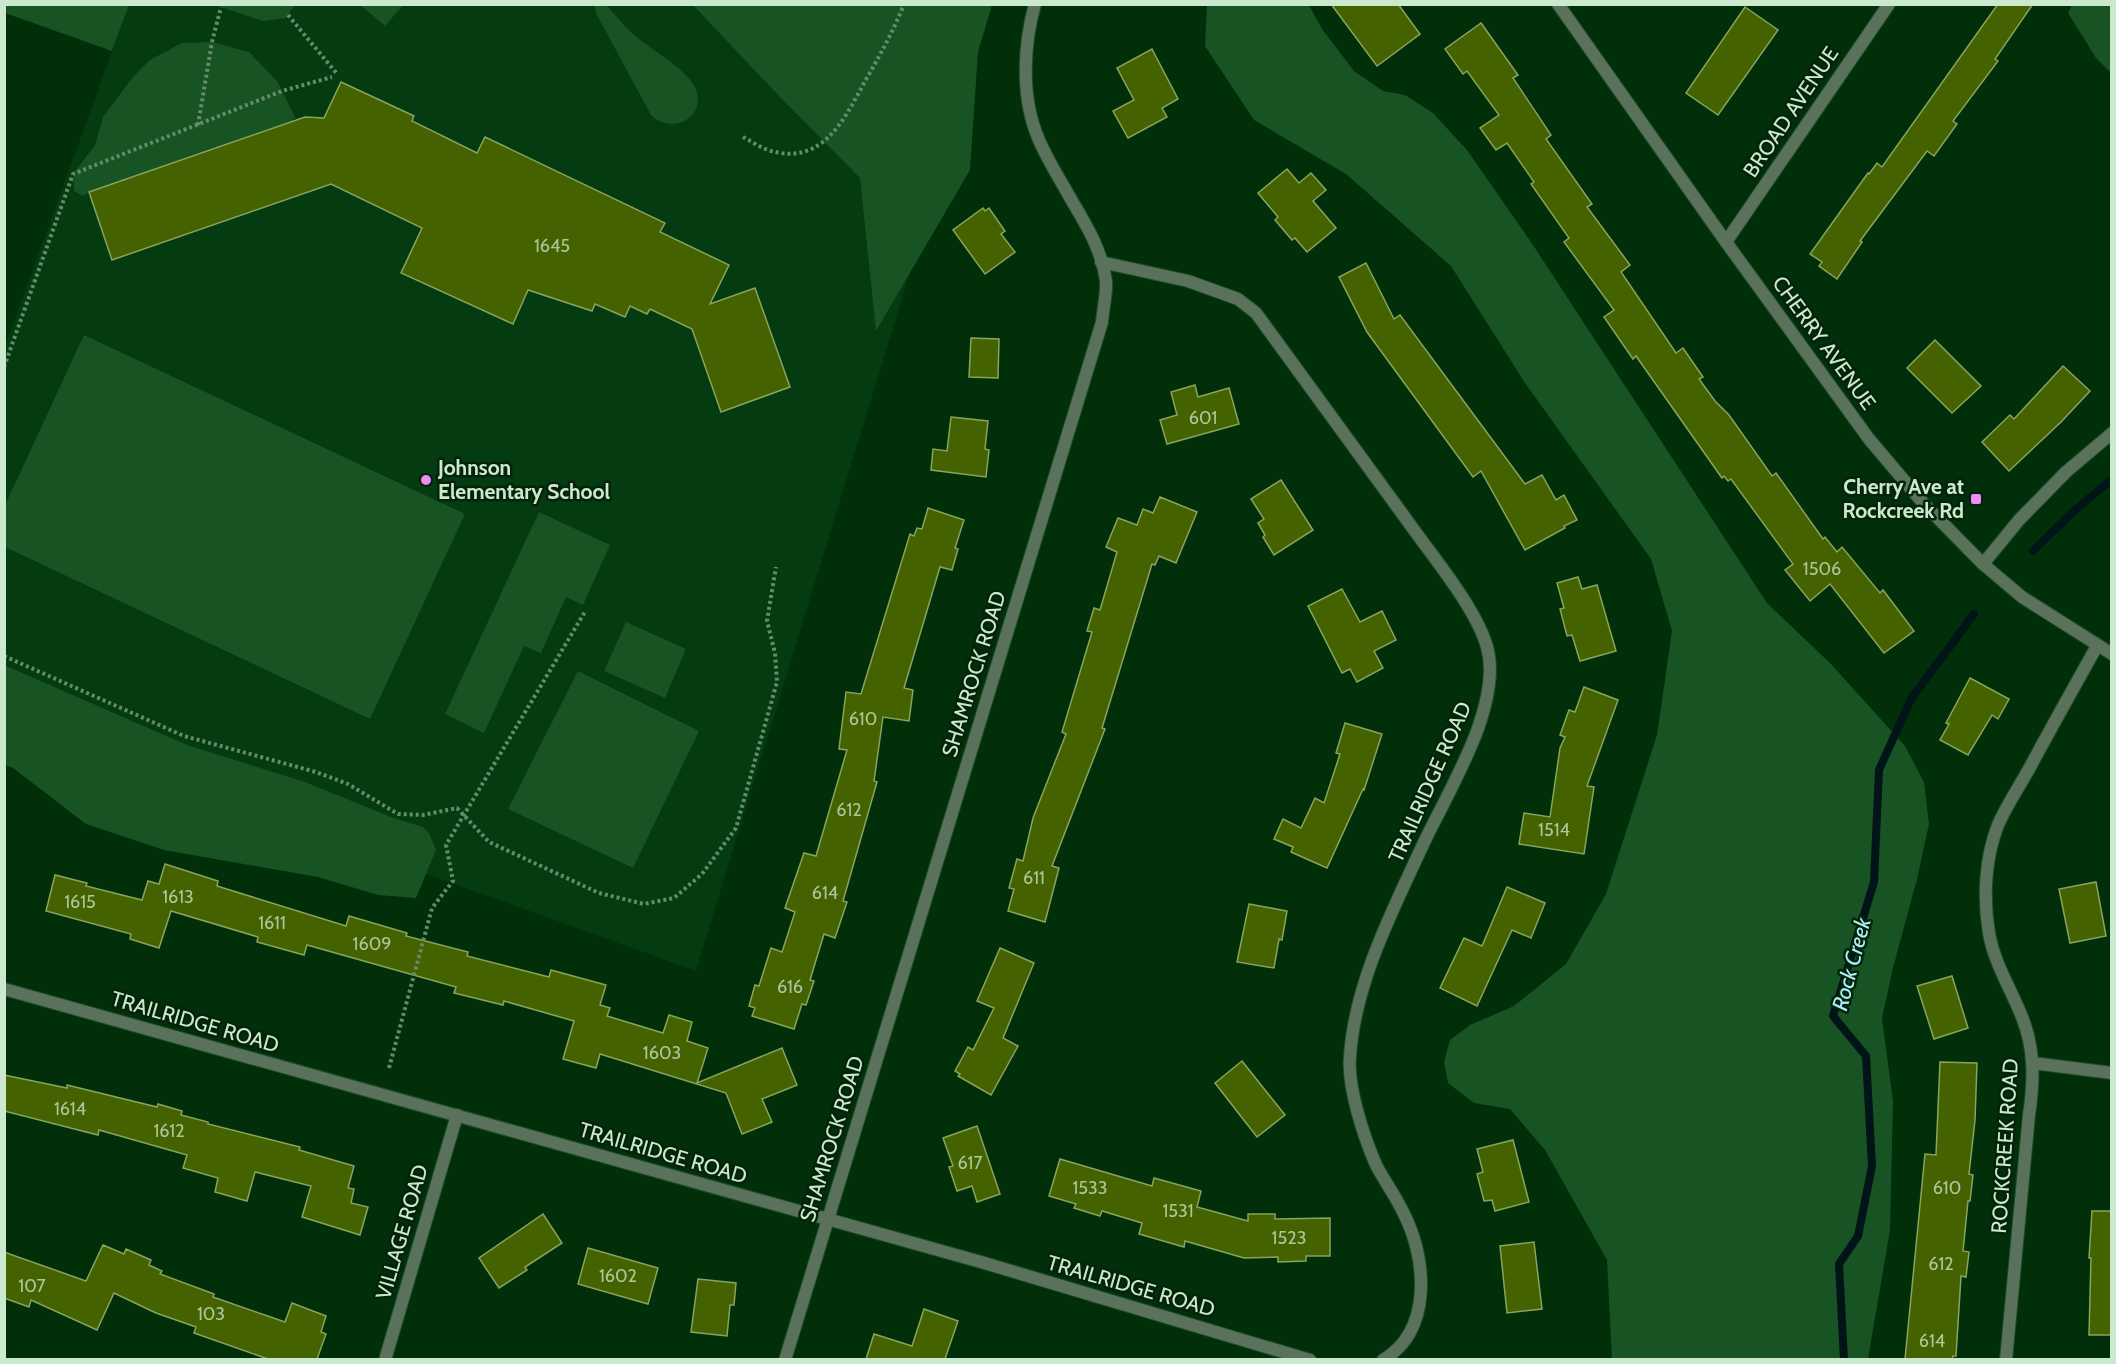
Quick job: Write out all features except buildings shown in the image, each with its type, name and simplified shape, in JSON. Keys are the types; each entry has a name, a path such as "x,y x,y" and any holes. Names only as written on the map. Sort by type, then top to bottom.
{"street":[{"name":"SHAMROCK ROAD","path":"785,1359 1102,322 1106,284 1092,234 1038,139 1031,110 1026,61 1030,22 1035,4"},
{"name":"CHERRY AVENUE","path":"1557,4 1869,439 1924,504 1983,564 2022,597 2112,654"},
{"name":"BROAD AVENUE","path":"1726,242 1889,4"},
{"name":"TRAILRIDGE ROAD","path":"1101,261 1188,281 1238,299 1256,313 1446,574 1479,625 1488,649 1491,675 1487,701 1468,753 1420,850 1370,966 1356,1012 1349,1059 1359,1117 1376,1165 1406,1217 1417,1249 1421,1281 1419,1314 1410,1334 1394,1353 1383,1359"},
{"path":"1983,564 2019,520 2066,472 2112,433"},
{"name":"ROCKCREEK ROAD","path":"2006,1359 2033,1089 2033,1063 2023,1018 1996,961 1989,933 1985,896 1989,860 1998,825 2097,646"},
{"name":"TRAILRIDGE ROAD","path":"4,989 1001,1268 1310,1359"},
{"path":"2033,1063 2112,1073"},
{"name":"VILLAGE ROAD","path":"385,1359 457,1115"}],"path":[{"path":"743,137 779,153 805,151 825,141 833,134 850,109 892,35 904,4"},
{"path":"198,124 212,42 221,7"},
{"path":"288,15 338,75"},
{"path":"4,367 73,174 282,91 332,77"},
{"path":"4,656 184,736 348,784 398,814 423,815 457,808 489,842 599,893 644,904 674,898 702,874 736,828 777,682 776,653 767,621 776,567"},
{"path":"389,1068 432,908 453,881 446,845 586,610"}],"shaded area":[{"path":"5,4 129,5 112,51 5,13"},
{"name":"Johnson Elementary School","path":"129,5 992,5 696,971 5,722 4,349"},
{"path":"215,5 295,5 286,18 263,21"},
{"path":"360,5 403,5 385,26"},
{"path":"594,5 606,5 632,33 672,63 693,84 698,104 688,119 671,124 651,115 597,15"},
{"path":"693,5 992,5 978,52 970,170 876,331 860,178"},
{"path":"1207,5 1309,5 1322,29 1354,71 1383,91 1405,95 1433,113 1467,150 1531,242 1767,603 1831,664 1905,746 1924,782 1929,824 1882,1018 1893,1102 1890,1230 1868,1359 1612,1359 1607,1260 1545,1150 1510,1109 1474,1103 1448,1083 1444,1062 1450,1040 1470,1025 1514,1006 1566,964 1606,894 1657,735 1672,631 1651,559 1525,383 1451,266 1346,174 1254,120 1205,46"},
{"path":"2072,5 2111,5 2111,73 2096,58 2068,13"},
{"path":"212,42 249,52 277,81 295,117 292,121 83,196 74,191 73,174 95,145 103,117 132,78 150,60 182,43"},
{"path":"84,335 465,514 370,719 5,547 5,505"},
{"path":"539,512 610,545 583,605 566,597 541,653 524,646 484,733 445,714"},
{"path":"626,622 686,649 665,698 604,671"},
{"path":"4,665 187,745 305,782 391,817 423,827 429,833 436,850 416,898 378,895 318,877 164,850 86,824 13,768 5,765"},
{"path":"578,671 699,731 633,868 508,809"}],"waterway":[{"name":"Rock Creek","path":"2033,551 2075,510 2112,479"},
{"name":"Rock Creek","path":"1844,1360 1839,1264 1858,1236 1872,1166 1866,1056 1833,1016 1874,882 1879,770 1911,699 1974,614"}],"place":[{"name":"Johnson Elementary School","path":"426,480"},
{"name":"Cherry Ave at Rockcreek Rd","path":"1976,499"}]}
